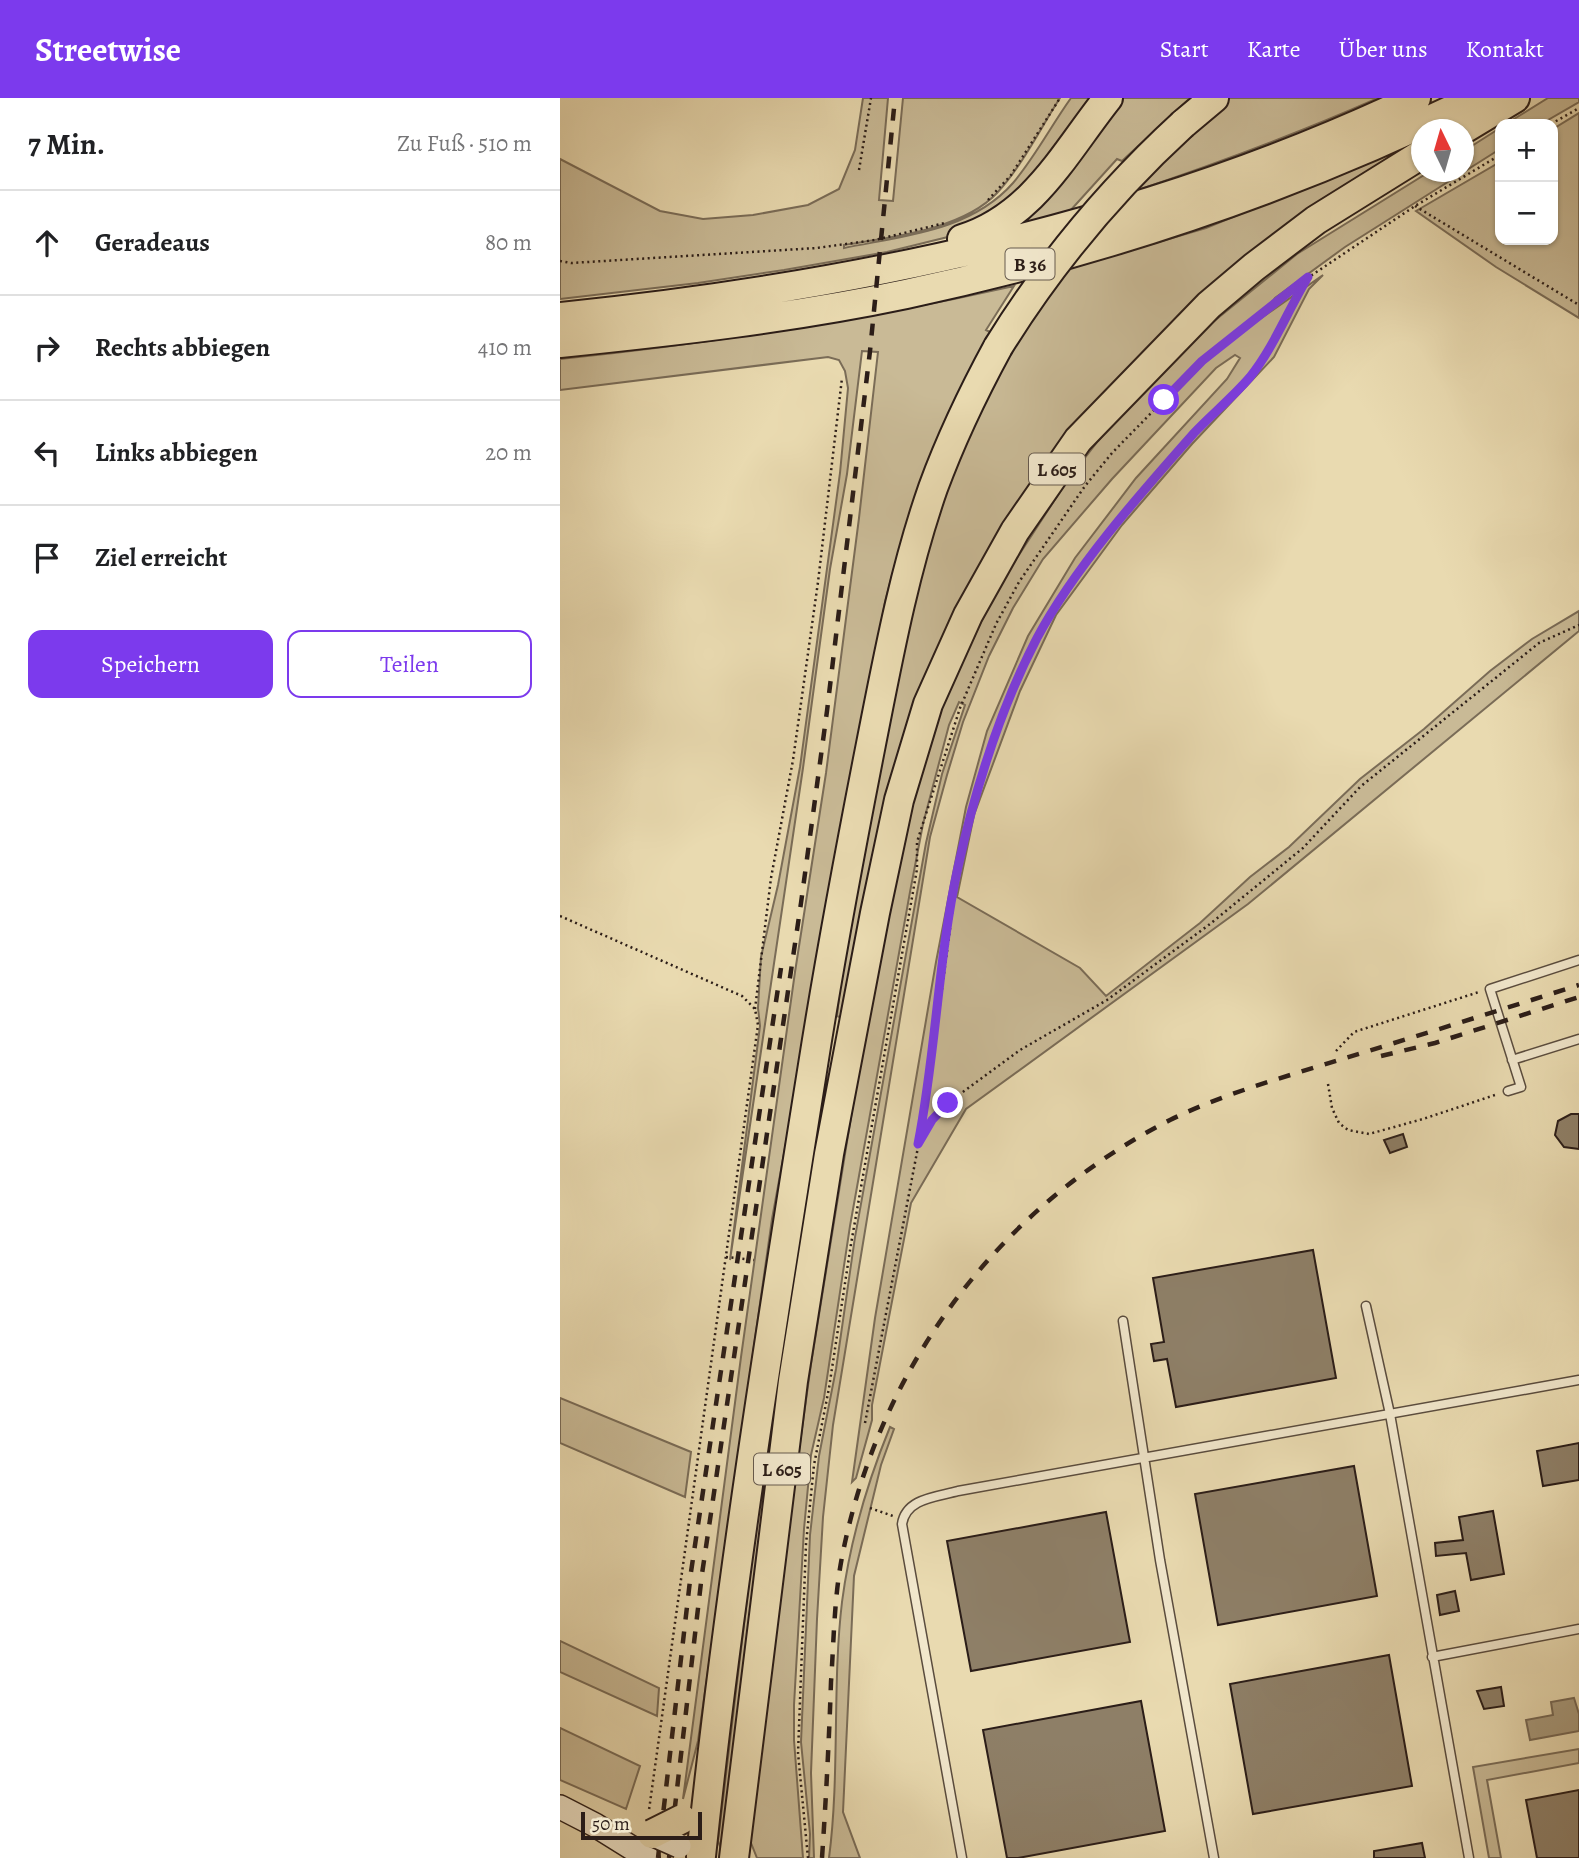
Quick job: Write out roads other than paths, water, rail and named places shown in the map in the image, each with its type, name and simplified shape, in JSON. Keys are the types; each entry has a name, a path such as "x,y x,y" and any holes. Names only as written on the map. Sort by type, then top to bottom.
{"highway":[{"path":"792,288 835,269 974,235 1007,218 1045,183 1108,98"},
{"name":"L 605","path":"692,1845 709,1778 764,1375 831,956 896,618 917,537 933,487 967,407 1026,301 1097,210 1147,157 1214,98"},
{"name":"B 36","path":"560,317 792,288 909,266 1028,237 1122,210 1245,169 1345,130 1416,98"},
{"name":"B 36","path":"560,344 771,318 904,294 1050,259 1140,233 1258,192 1346,158 1476,98"},
{"path":"1474,123 1515,98"},
{"name":"L 605","path":"734,1858 793,1381 827,1167 872,926 897,813 928,704 968,615 1015,531 1078,439 1209,305 1254,267 1336,207 1411,161"},
{"path":"650,1846 692,1845 697,1803 709,1778"}],"main road":[{"path":"560,1807 594,1825 650,1846"}],"lane":[{"path":"1508,1091 1521,1087 1490,989 1579,960"},
{"path":"1512,1059 1579,1039"},
{"path":"1366,1306 1390,1414 1469,1858"},
{"path":"1123,1321 1160,1560 1214,1858"},
{"path":"962,1858 902,1520 907,1510 918,1502 958,1491 1579,1380"},
{"path":"1432,1657 1579,1629"}],"railway":[{"path":"669,1858 702,1574 827,711 870,351 895,98"},
{"path":"658,1858 691,1572 781,968"},
{"path":"822,1858 836,1601 843,1552 861,1483 886,1418 918,1356 957,1298 1001,1246 1052,1198 1108,1156 1191,1110 1255,1086 1579,985"},
{"path":"1381,1056 1435,1043 1579,997"}]}
